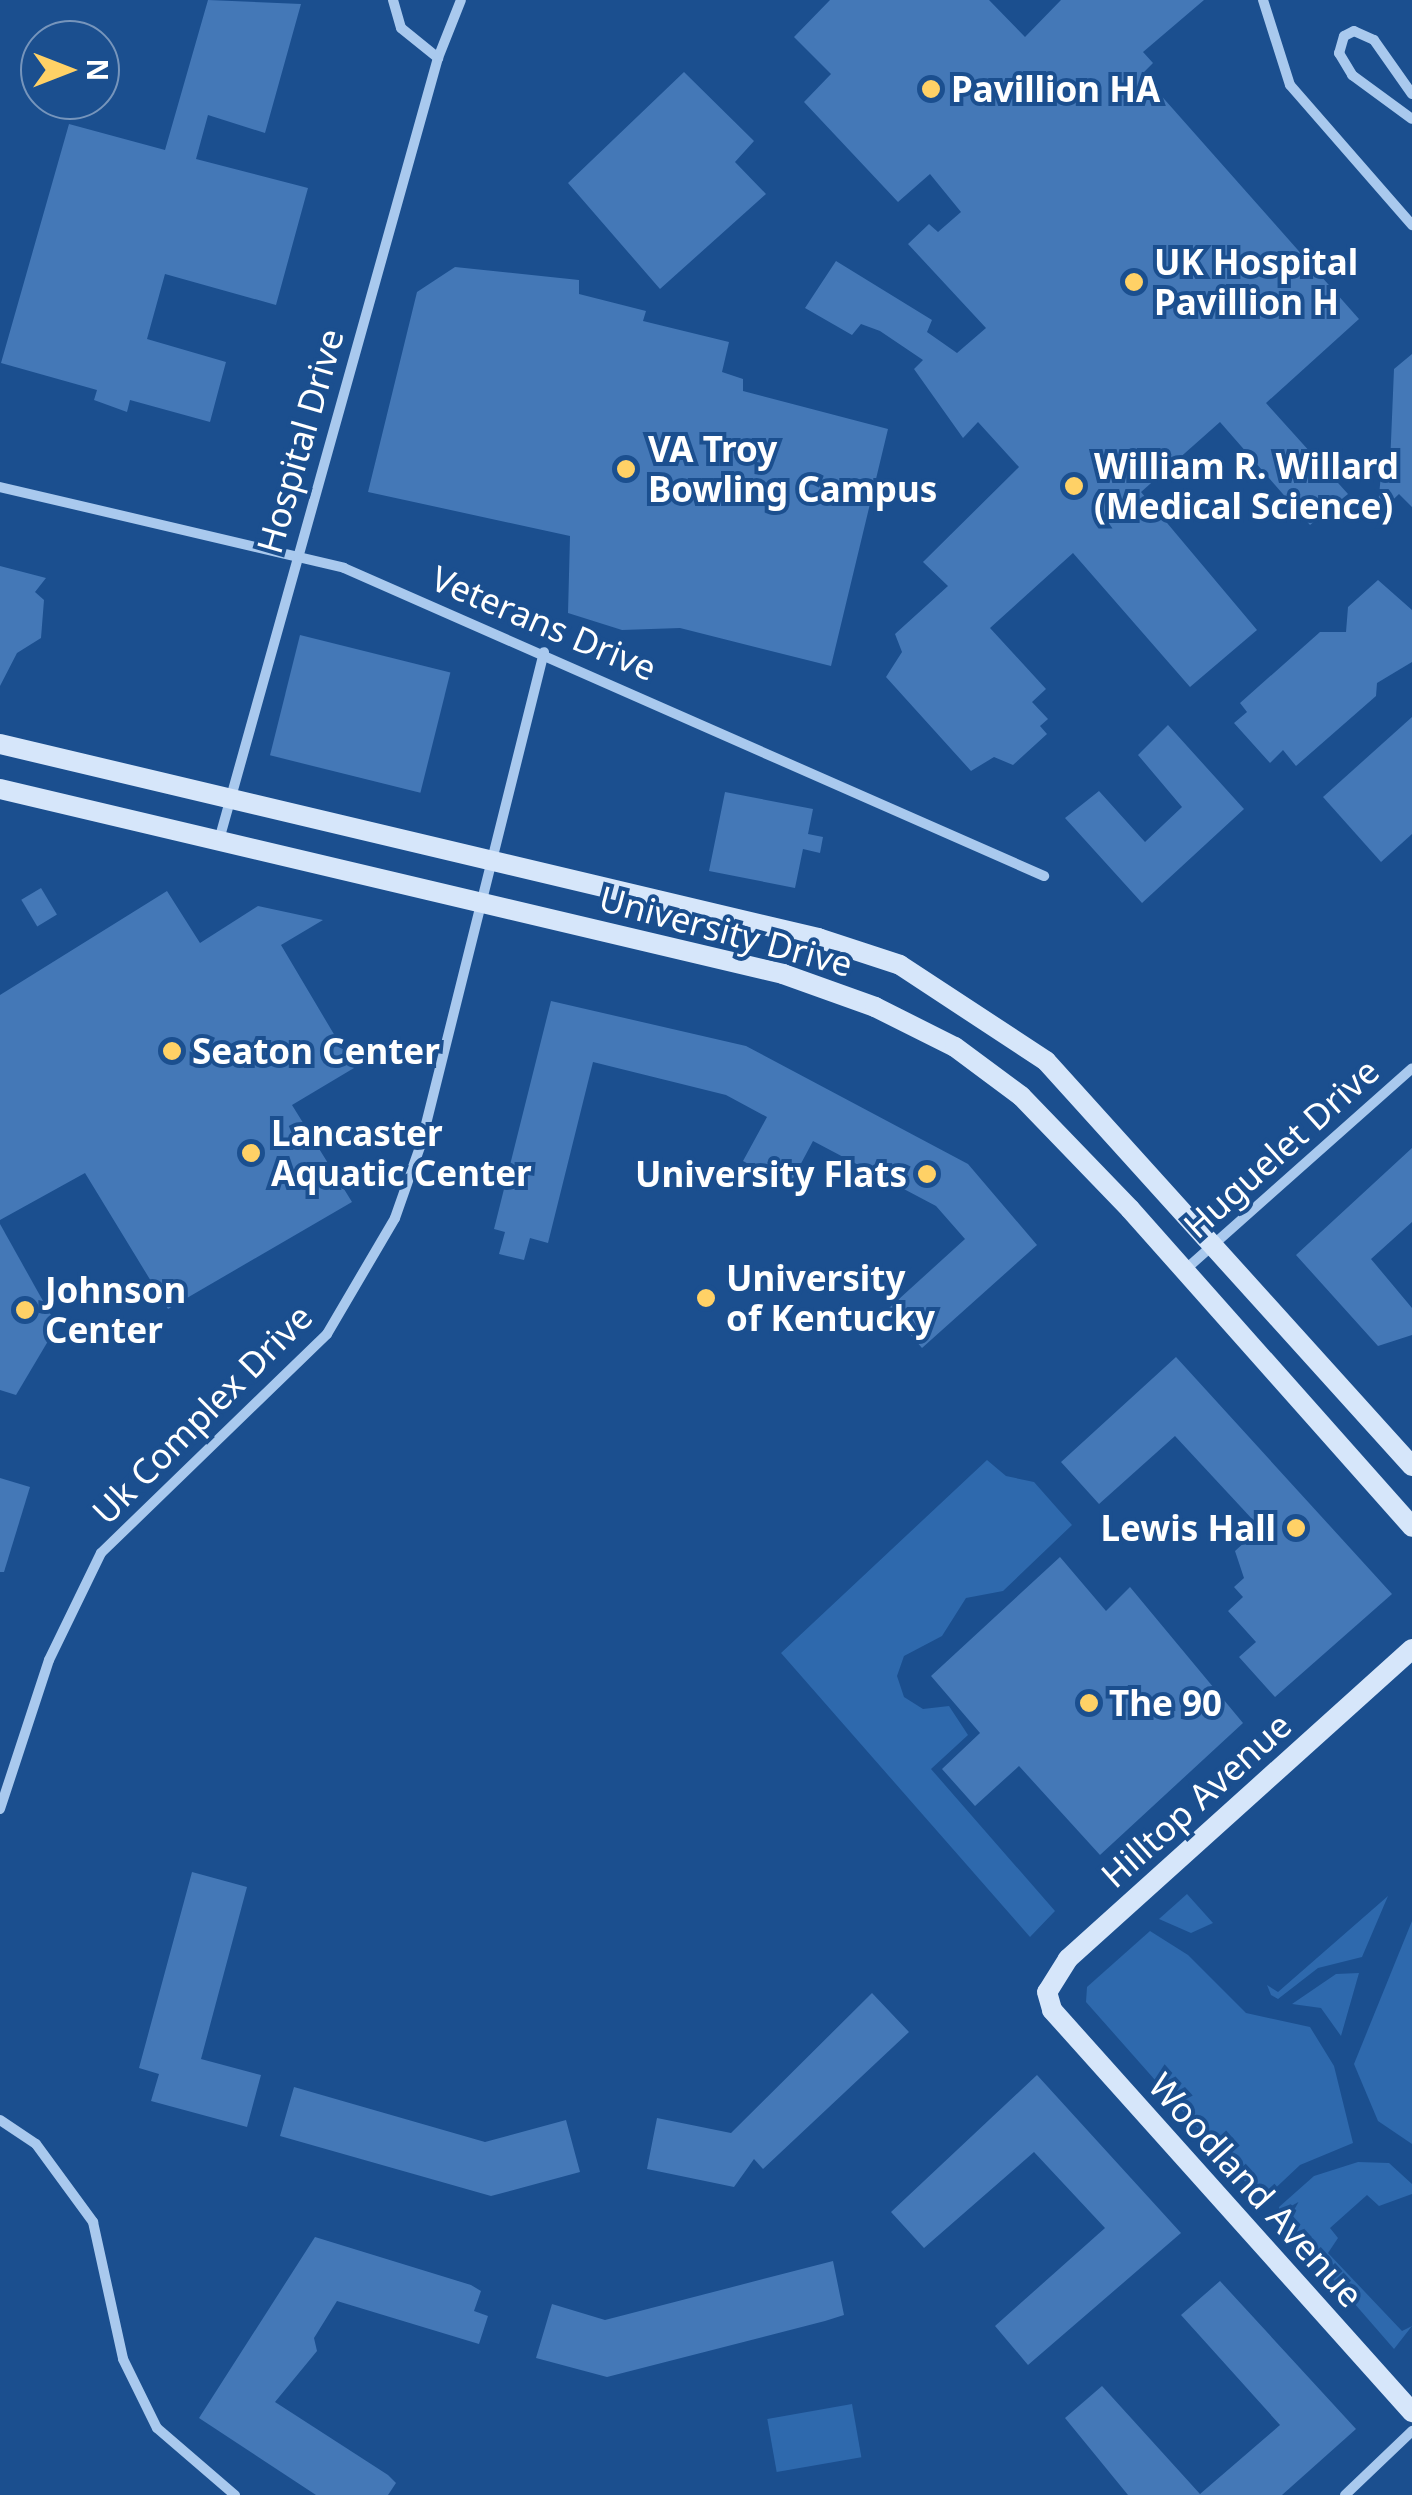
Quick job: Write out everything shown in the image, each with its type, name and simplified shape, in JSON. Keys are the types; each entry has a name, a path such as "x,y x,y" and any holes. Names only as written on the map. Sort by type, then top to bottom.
{"street":[{"path":"393,0 401,28 438,58"},
{"name":"Hospital Drive","path":"219,840 295,555 438,58 461,0"},
{"path":"1263,0 1290,85 1412,226"},
{"path":"1412,94 1374,40 1354,31 1344,36 1339,53 1352,76 1412,119"},
{"name":"Veterans Drive","path":"0,488 344,568 544,652 1044,876"},
{"name":"Uk Complex Drive","path":"0,1809 49,1660 101,1554 288,1375 362,1282 421,1144 544,652"},
{"name":"University Drive","path":"0,744 818,938 946,990 1046,1061 1412,1466"},
{"name":"University Drive","path":"0,789 828,987 955,1047 1021,1096 1186,1269 1412,1527"},
{"name":"Huguelet Drive","path":"1186,1269 1412,1068"},
{"name":"Hilltop Avenue","path":"1052,2010 1047,1992 1054,1973 1412,1649"},
{"name":"Woodland Avenue","path":"1052,2010 1412,2412"},
{"path":"0,2120 36,2144 93,2222 123,2359 156,2428 235,2495"},
{"path":"1345,2495 1412,2431"}],"shaded area":[{"path":"987,1460 1006,1476 1034,1482 1072,1525 1003,1591 966,1598 942,1636 904,1656 897,1676 904,1697 923,1709 949,1706 968,1735 931,1769 1055,1911 1030,1937 781,1653"},
{"path":"1187,1894 1213,1923 1191,1933 1159,1919"},
{"path":"1388,1896 1362,1957 1318,1968 1278,1999 1271,1995 1267,1985 1278,1992"},
{"path":"1412,1921 1412,2144 1378,2121 1354,2064"},
{"path":"1150,1931 1188,1955 1246,2013 1310,2027 1334,2066 1353,2143 1300,2165 1267,2196 1255,2193 1086,2002 1087,1987"},
{"path":"1359,1973 1341,2036 1321,2008 1292,2004 1336,1974"},
{"path":"1358,2162 1389,2163 1412,2184 1412,2194 1379,2206 1367,2195 1330,2228 1338,2238 1328,2253 1402,2331 1412,2326 1394,2349 1280,2218 1279,2207 1314,2176"},
{"path":"852,2404 861,2457 777,2472 767,2419"}],"building":[{"path":"208,0 301,4 265,133 208,115 196,159 308,188 276,305 165,274 147,339 226,362 210,422 130,400 127,412 94,400 97,390 1,363 69,124 165,150"},
{"path":"830,0 989,0 1025,37 1061,0 1204,0 1143,52 1153,63 1142,74 1359,319 1266,403 1348,494 1310,525 1220,422 1141,492 1257,630 1190,687 1073,553 990,628 1046,689 1032,702 1048,719 1040,726 1047,734 1013,765 994,757 971,771 886,677 902,652 895,634 948,586 923,562 1019,467 978,422 963,438 914,369 923,360 880,331 861,324 852,335 805,308 836,261 932,320 927,332 957,353 986,328 908,244 929,224 938,232 961,212 930,174 898,202 804,102 831,74 794,37"},
{"path":"684,72 754,141 735,162 766,194 660,289 568,183"},
{"name":"VA Troy Bowling Campus","path":"455,267 579,280 579,294 646,311 643,321 729,342 722,372 743,379 743,391 888,429 831,666 680,628 622,630 568,613 570,536 368,492 417,292"},
{"path":"1412,354 1412,507 1399,494 1377,515 1381,475 1390,465 1394,369"},
{"path":"0,566 46,578 35,592 44,600 41,638 17,653 0,686"},
{"path":"1378,580 1412,610 1412,662 1377,683 1376,696 1296,766 1283,750 1270,763 1234,723 1247,712 1240,703 1320,632 1346,632 1348,607"},
{"path":"300,635 450,672 420,793 270,755"},
{"path":"1412,717 1412,834 1381,862 1323,797"},
{"path":"1168,725 1244,809 1142,903 1065,818 1099,791 1145,842 1182,807 1138,755"},
{"path":"725,792 813,809 808,834 823,837 820,853 803,849 795,888 709,871"},
{"path":"41,888 57,915 37,926 21,900"},
{"name":"Seaton Center","path":"167,891 200,943 258,906 323,920 281,945 354,1068 292,1105 352,1202 168,1309 85,1173 0,1220 0,995"},
{"name":"University Flats","path":"551,1001 746,1046 968,1164 1037,1245 922,1348 888,1309 965,1239 936,1206 813,1141 789,1186 743,1161 767,1117 726,1095 593,1062 548,1243 530,1238 524,1260 499,1254 505,1232 494,1229"},
{"path":"1412,1148 1412,1222 1371,1259 1412,1308 1412,1335 1378,1346 1296,1255"},
{"name":"Johnson Center","path":"0,1224 57,1326 16,1395 0,1390"},
{"name":"Lewis Hall","path":"1176,1357 1392,1594 1275,1697 1239,1657 1256,1642 1228,1611 1243,1597 1234,1587 1244,1578 1235,1551 1257,1531 1253,1520 1175,1436 1099,1504 1061,1462"},
{"path":"0,1478 30,1487 4,1572 0,1572"},
{"name":"The 90","path":"1060,1557 1106,1611 1130,1587 1243,1723 1100,1855 1019,1766 975,1806 942,1769 980,1733 931,1676"},
{"path":"192,1872 247,1887 201,2059 261,2075 247,2127 151,2101 159,2074 139,2068"},
{"path":"872,1993 909,2032 763,2169 754,2159 734,2187 647,2169 657,2118 731,2133"},
{"path":"1037,2075 1181,2233 1028,2365 995,2326 1105,2228 1034,2152 924,2248 891,2212"},
{"path":"294,2087 485,2142 566,2120 580,2172 491,2196 280,2136"},
{"path":"315,2237 481,2291 474,2311 488,2316 479,2344 337,2301 314,2338 317,2351 275,2402 388,2475 396,2483 388,2495 316,2495 199,2418"},
{"path":"833,2261 844,2315 607,2377 536,2358 552,2304 605,2320"},
{"path":"1220,2281 1356,2429 1282,2495 1128,2495 1065,2418 1102,2386 1200,2494 1280,2425 1181,2315"}],"place":[{"name":"Pavillion HA","path":"931,89"},
{"name":"UK Hospital Pavillion H","path":"1134,282"},
{"name":"VA Troy Bowling Campus","path":"626,469"},
{"name":"William R. Willard (Medical Science)","path":"1074,486"},
{"name":"Seaton Center","path":"172,1051"},
{"name":"Lancaster Aquatic Center","path":"251,1153"},
{"name":"University Flats","path":"927,1174"},
{"name":"University of Kentucky","path":"706,1298"},
{"name":"Johnson Center","path":"25,1310"},
{"name":"Lewis Hall","path":"1296,1528"},
{"name":"The 90","path":"1089,1703"}]}
